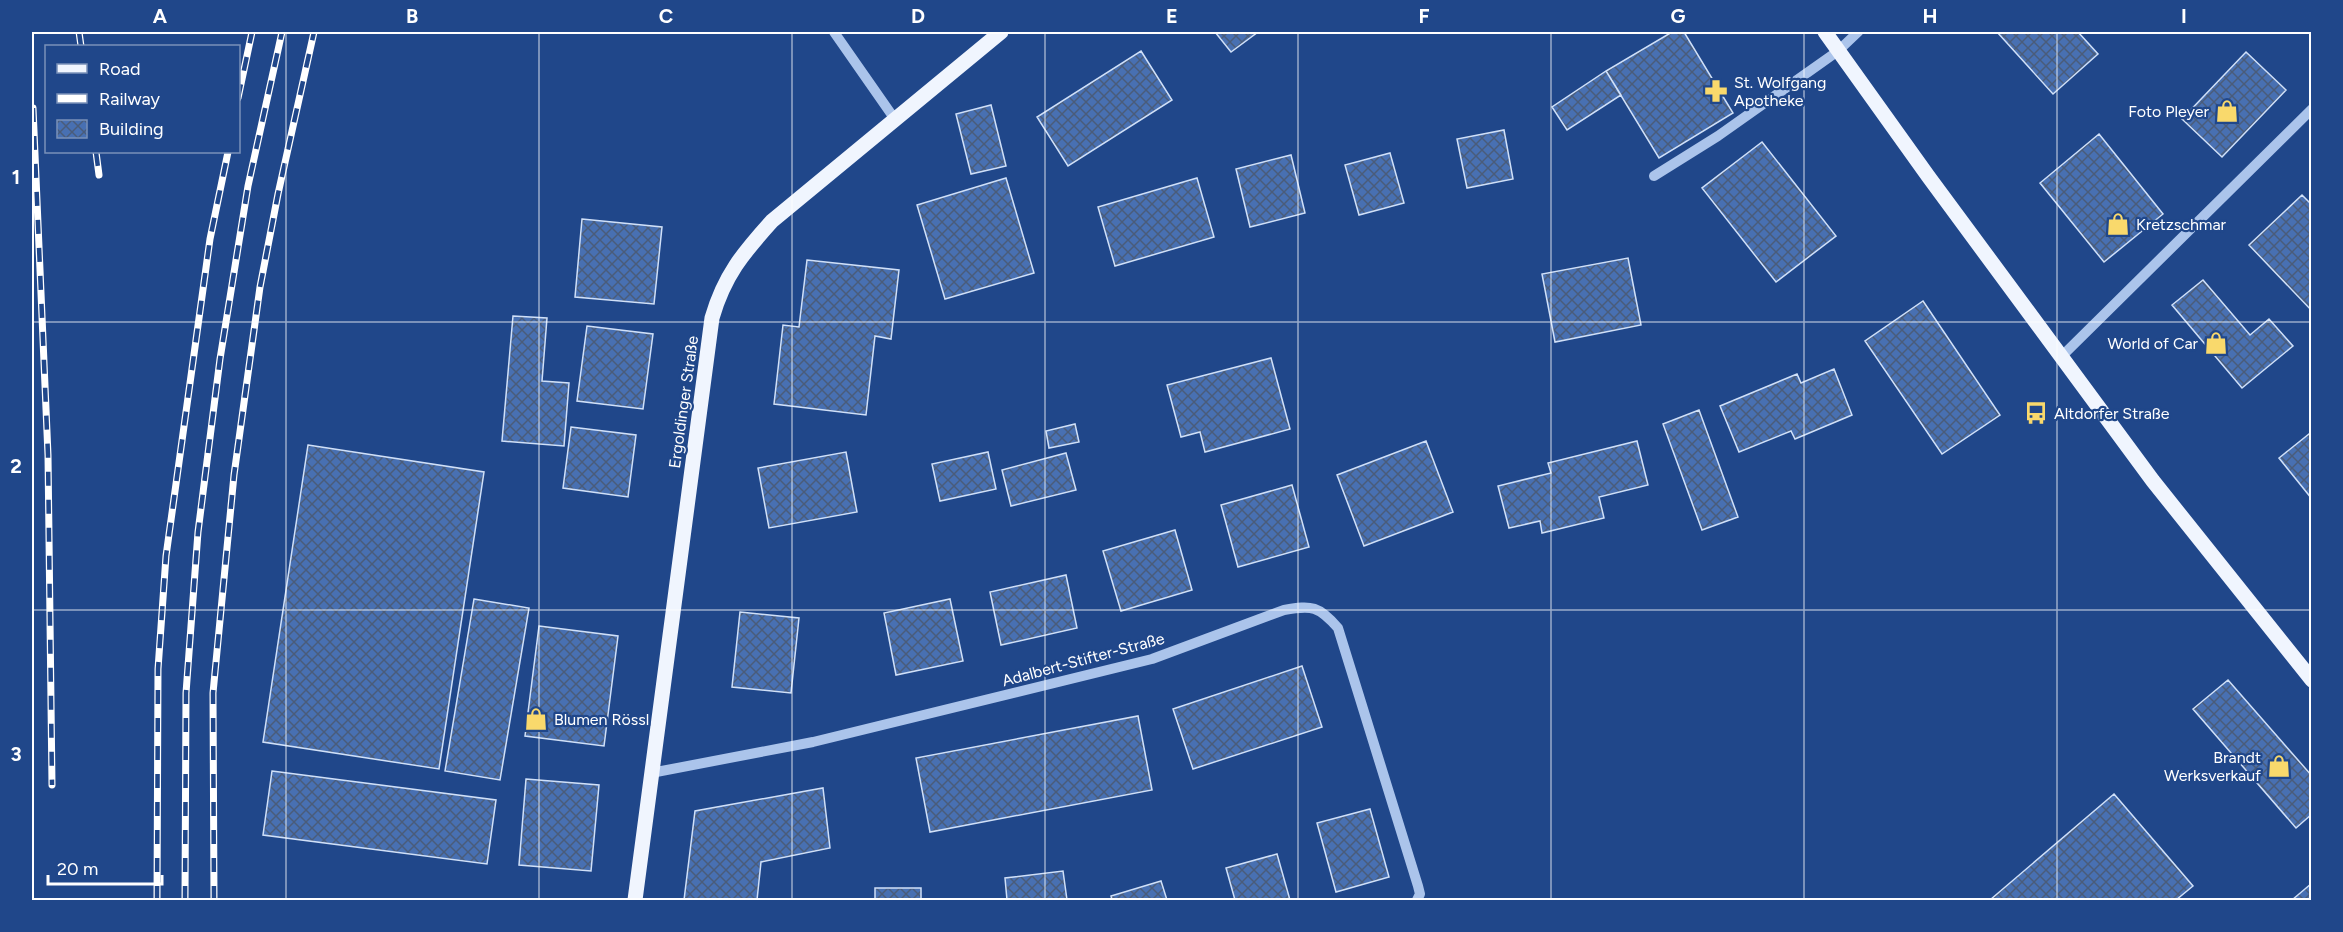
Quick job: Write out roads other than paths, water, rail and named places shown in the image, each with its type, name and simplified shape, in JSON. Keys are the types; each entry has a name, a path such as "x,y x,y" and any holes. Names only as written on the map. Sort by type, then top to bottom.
{"main road":[{"name":"Ergoldinger Straße","path":"635,900 712,318 719,296 728,275 745,251 772,221 1001,32"},
{"path":"1825,32 2153,481 2312,680"}],"street":[{"path":"834,32 894,118"},
{"path":"1654,176 1718,136 1838,51 1858,32"},
{"path":"2061,357 2312,109"},
{"name":"Adalbert-Stifter-Straße","path":"651,773 813,742 1152,659 1284,610 1305,606 1323,611 1338,628 1418,886 1417,900"}],"railway":[{"path":"79,32 81,45"},
{"path":"240,89 252,32"},
{"path":"185,900 186,693 198,532 220,359 248,186 282,32"},
{"path":"214,900 213,693 234,475 260,287 314,32"},
{"path":"33,108 48,455 52,785"},
{"path":"96,153 99,175"},
{"path":"157,900 158,669 166,556 210,239 228,153"}],"place":[{"name":"St. Wolfgang Apotheke","path":"1716,91"},
{"name":"Foto Pleyer","path":"2227,111"},
{"name":"Kretzschmar","path":"2118,224"},
{"name":"World of Car","path":"2216,343"},
{"name":"Altdorfer Straße","path":"2036,413"},
{"name":"Blumen Rössl","path":"536,719"},
{"name":"Brandt Werksverkauf","path":"2279,766"}]}
